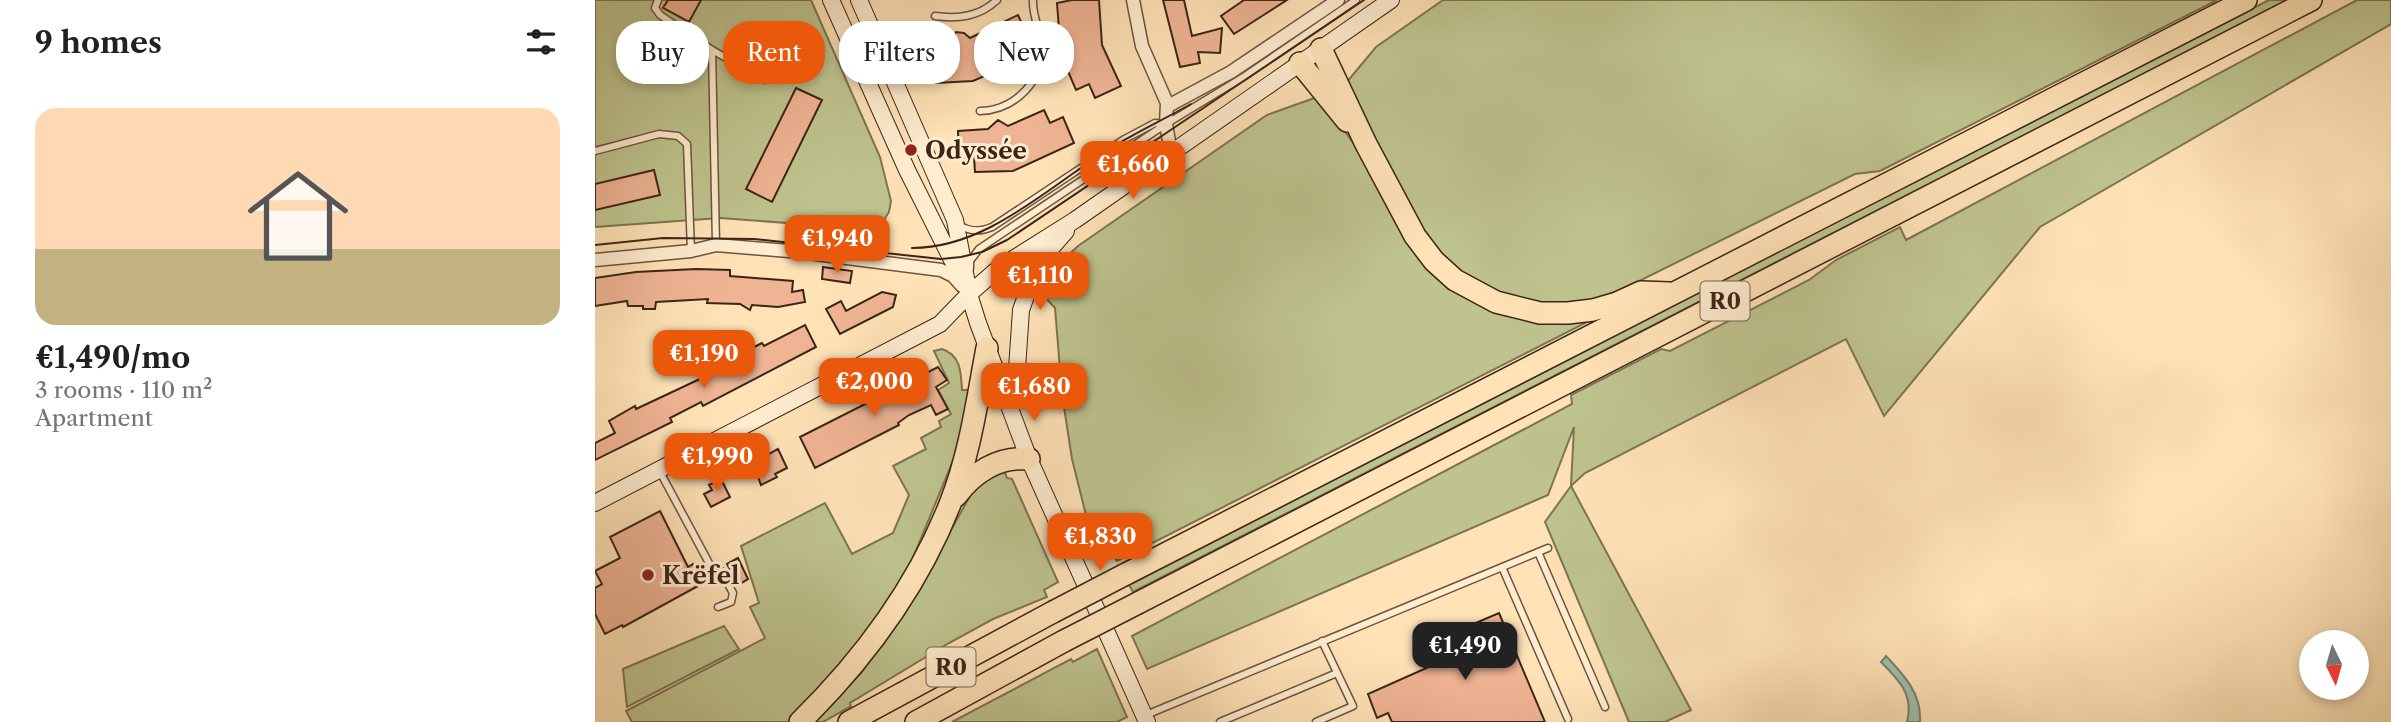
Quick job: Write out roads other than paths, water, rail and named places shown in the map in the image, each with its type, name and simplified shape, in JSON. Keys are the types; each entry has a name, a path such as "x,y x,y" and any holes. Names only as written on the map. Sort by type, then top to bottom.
{"highway":[{"name":"R0","path":"849,722 1124,575 2246,0"},
{"name":"R0","path":"916,722 1064,641 2311,0"},
{"path":"1316,40 1366,144 1424,250 1444,272 1481,296 1524,311 1554,314 1593,310 1641,292 1672,293"},
{"path":"1300,63 1366,144"},
{"path":"800,722 869,648 898,607 950,503 971,434 987,348"},
{"path":"950,503 976,473 1005,461 1029,459"},
{"path":"943,722 1002,691 1014,668"}],"main road":[{"path":"831,0 907,170 969,294"},
{"path":"859,0 955,220 969,294 1029,459 1146,719"},
{"path":"595,503 940,324 999,268 1075,220 1300,63 1316,40 1391,0"},
{"path":"1006,400 1017,369 1021,310 1030,285 1046,254 1075,220"}],"street":[{"path":"1133,0 1142,46 1168,106 1166,124 1171,153"},
{"path":"1168,106 1231,72 1338,0"},
{"path":"595,260 691,251 716,245 800,252 941,270 953,276 969,294"}],"lane":[{"path":"658,0 655,8 660,15 723,56"},
{"path":"935,16 954,18 974,15 997,0"},
{"path":"981,111 996,110 1013,102 1037,71 1041,44 1033,13 1033,0"},
{"path":"969,294 970,261 979,249 1166,124 1245,76 1316,40 1356,0"},
{"path":"712,50 716,245"},
{"path":"955,220 969,230 982,231 992,227 1123,139 1155,123 1166,124"},
{"path":"595,152 659,134 678,136 687,144 691,251"},
{"path":"659,470 710,565 722,571 733,593 731,602 718,607"},
{"path":"1146,719 1322,641 1548,548"},
{"path":"1538,552 1605,707"},
{"path":"1502,567 1568,719"},
{"path":"1316,722 1353,706 1322,641"},
{"path":"1220,722 1337,673"}],"tram line":[{"path":"595,245 663,238 754,239 941,259 982,252 1007,240 1364,0"},
{"path":"912,248 939,245 990,227 1014,214 1117,144 1191,104"}],"place":[{"name":"Odyssée","path":"911,150"},
{"name":"Krëfel","path":"648,575"}]}
